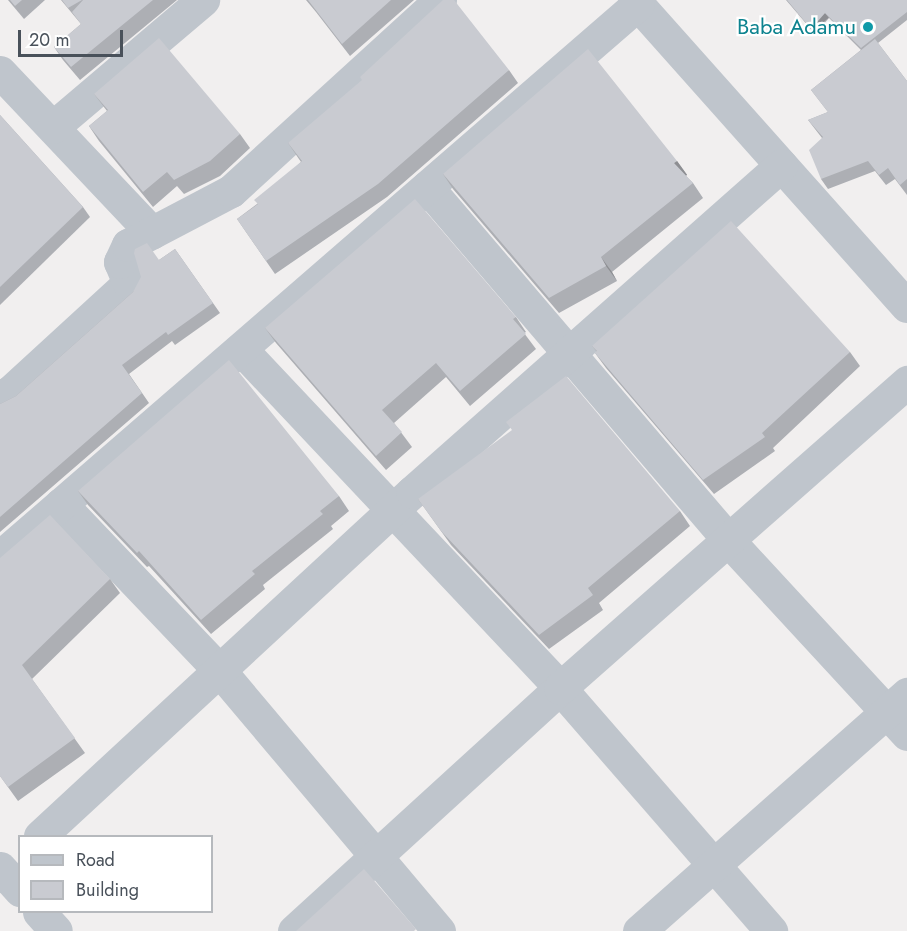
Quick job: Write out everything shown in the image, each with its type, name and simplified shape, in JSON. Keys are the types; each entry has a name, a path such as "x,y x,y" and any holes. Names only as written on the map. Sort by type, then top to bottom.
{"street":[{"path":"53,127 203,0"},
{"path":"0,397 10,392 129,284 120,262 128,245 231,191 440,0"},
{"path":"0,557 427,187 636,2 907,306"},
{"path":"0,72 152,233"},
{"path":"42,835 392,511 568,352 781,165"},
{"path":"427,187 728,540 900,713 714,864 639,931"},
{"path":"241,349 560,688 771,931"},
{"path":"294,931 560,688 907,382"},
{"path":"61,504 220,671 439,931"},
{"path":"40,913 56,931"}],"building":[{"path":"10,0 22,0 15,6"},
{"path":"62,0 82,0 68,8"},
{"path":"83,0 153,0 71,67 54,47 81,24 72,12"},
{"path":"308,0 391,0 342,44"},
{"path":"443,0 454,0 509,70 378,184 266,261 237,219 258,204 254,200 302,161 288,143 362,80 360,77"},
{"name":"Baba Adamu","path":"787,0 907,0 907,12 861,48 825,13 811,29"},
{"path":"159,38 240,134 210,161 174,180 167,172 143,192 89,126 108,110 94,94"},
{"path":"875,39 907,81 907,179 900,185 888,168 879,175 868,161 821,179 809,150 823,137 808,120 828,112 811,90"},
{"path":"588,49 677,161 674,163 693,183 601,257 606,266 549,298 443,174"},
{"path":"0,115 83,207 0,287"},
{"path":"415,199 516,317 513,319 526,334 460,391 436,363 382,410 402,432 376,456 265,328"},
{"path":"731,221 850,352 762,433 765,437 703,480 595,353 597,351 592,346"},
{"path":"147,243 159,260 175,249 213,303 168,335 166,332 122,365 142,393 0,517 0,404 16,396 133,292 141,277 134,253 135,249"},
{"path":"229,360 339,496 320,511 323,514 252,571 255,574 201,620 139,551 137,553 78,491"},
{"path":"566,376 680,511 588,588 593,595 539,635 441,531 418,499 512,430 506,422"},
{"path":"50,515 110,579 22,665 75,738 8,787 0,776 0,558"},
{"path":"364,869 416,929 414,931 296,931"}],"place":[{"name":"Baba Adamu","path":"868,27"}]}
